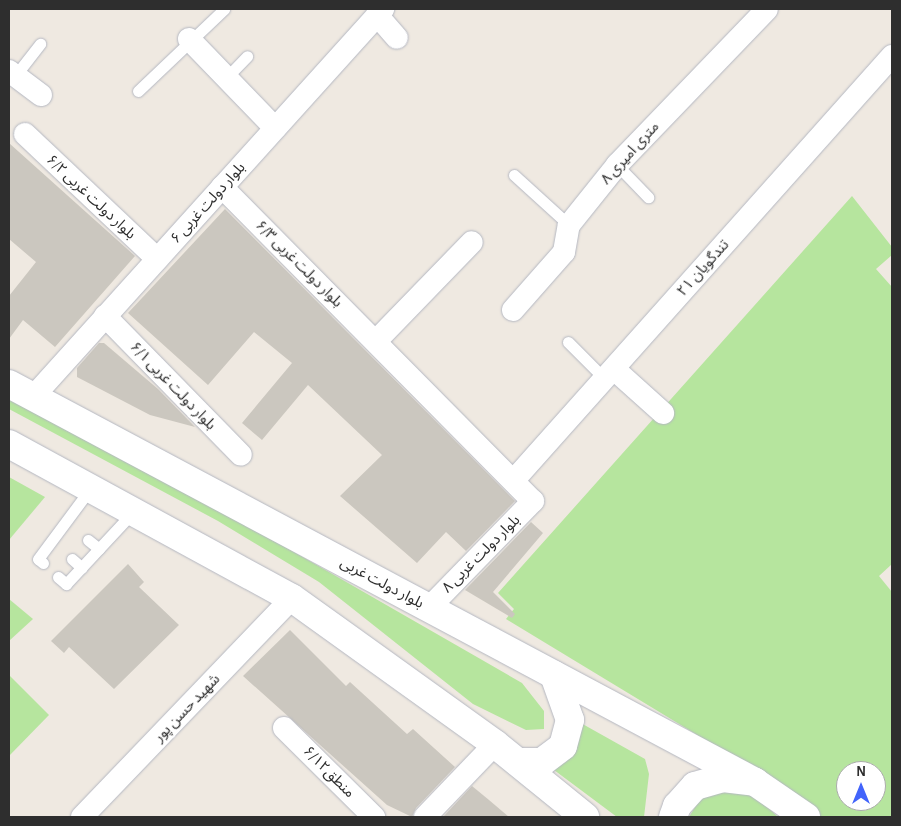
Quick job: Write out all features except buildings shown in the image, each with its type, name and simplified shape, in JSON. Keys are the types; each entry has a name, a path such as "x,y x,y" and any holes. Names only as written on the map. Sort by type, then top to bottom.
{"main road":[{"name":"بلوار دولت غربی","path":"9,384 756,782 806,816"},
{"path":"9,444 292,598 495,744 585,817"},
{"path":"518,762 542,762 563,746 570,720 554,675"},
{"path":"673,817 676,806 695,786 722,778 756,782"}],"street":[{"name":"۸ متری امیری","path":"513,310 564,252 569,225 617,165 767,9"},
{"path":"380,12 397,38"},
{"name":"بلوار دولت غربی ۶","path":"33,397 380,12"},
{"path":"188,39 228,77 275,128"},
{"name":"۲۱ تندگویان","path":"514,480 892,56"},
{"path":"12,74 41,96"},
{"name":"بلوار دولت غربی ۶/۲","path":"25,134 157,259"},
{"name":"بلوار دولت غربی ۶/۳","path":"222,187 377,340 533,501"},
{"path":"377,340 472,242"},
{"name":"بلوار دولت غربی ۶/۱","path":"105,316 241,455"},
{"path":"609,374 663,413"},
{"name":"بلوار دولت غربی ۸","path":"429,608 533,501"},
{"name":"شهید حسن پور","path":"82,817 292,598"},
{"name":"منطق۶/۱۲","path":"284,728 374,817"},
{"path":"425,817 495,744"}],"lane":[{"path":"138,91 188,39 224,9"},
{"path":"12,74 40,44"},
{"path":"228,77 247,56"},
{"path":"617,165 648,197"},
{"path":"514,175 569,225"},
{"path":"568,342 609,374"},
{"path":"43,563 38,559 54,544 69,525 91,488"},
{"path":"58,577 66,584 135,511"},
{"path":"88,540 99,550"},
{"path":"72,559 82,568"}],"green space":[{"path":"852,196 892,247 892,255 876,269 892,287 892,564 879,576 892,592 892,817 818,817 694,733 506,619 514,609 498,593"},
{"path":"9,388 522,683 544,711 544,729 526,730 473,704 319,582 218,521 9,409"},
{"path":"9,477 45,497 9,540"},
{"path":"9,599 33,619 9,641"},
{"path":"9,675 49,715 9,756"},
{"path":"579,722 645,759 649,774 644,817 617,817 550,767 566,762"},
{"path":"728,785 760,800 778,817 689,817 703,794"}]}
